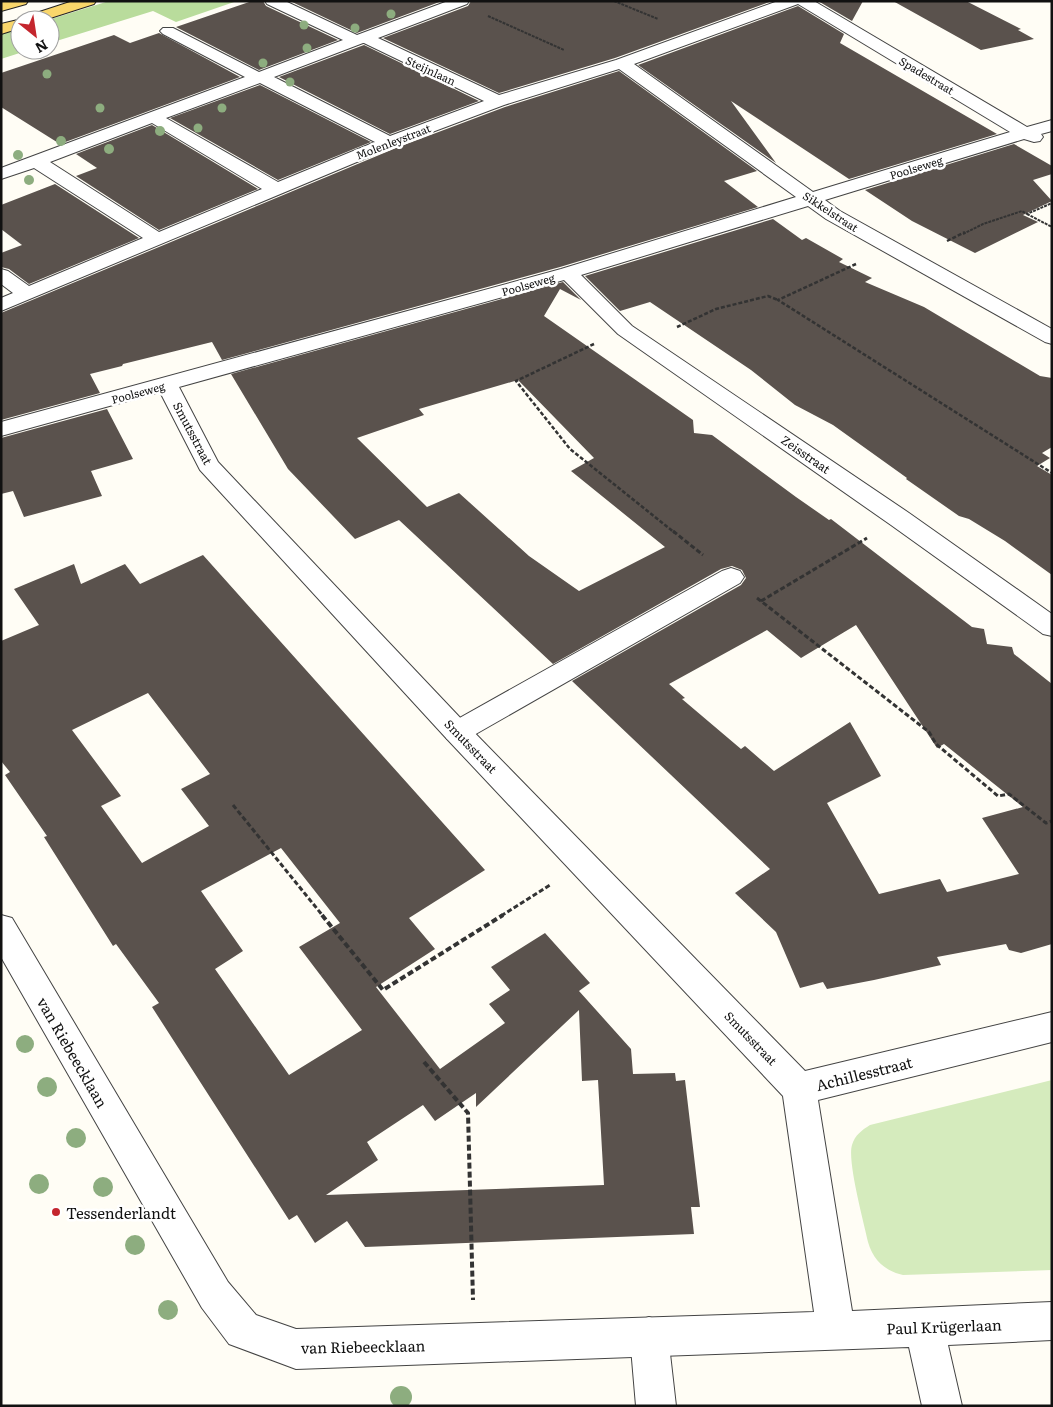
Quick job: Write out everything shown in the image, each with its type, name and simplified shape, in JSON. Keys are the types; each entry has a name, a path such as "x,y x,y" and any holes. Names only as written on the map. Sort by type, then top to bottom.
{"main road":[{"path":"1,8 21,1"},
{"path":"60,10 89,1"}],"street":[{"name":"Steijnlaan","path":"272,1 498,102"},
{"name":"Molenleystraat","path":"1,305 389,142 498,102 622,63 793,1"},
{"name":"Spadestraat","path":"803,1 1024,133 1052,144"},
{"path":"1,174 361,40 449,3"},
{"path":"168,31 389,142"},
{"name":"Sikkelstraat","path":"622,63 833,214 1052,338"},
{"path":"153,117 276,189"},
{"name":"Poolseweg","path":"1,429 568,273 1052,124"},
{"path":"36,161 157,239"},
{"name":"Zeisstraat","path":"568,273 625,330 900,519 1052,627"},
{"path":"1,275 28,294"},
{"name":"Smutsstraat","path":"167,384 208,465 457,732 798,1089"},
{"path":"457,732 731,577"},
{"name":"van Riebeecklaan","path":"1,928 215,1295 243,1330 296,1348 474,1344 649,1336 836,1331"},
{"name":"Achillesstraat","path":"836,1331 798,1089 1052,1028"},
{"name":"Paul Krügerlaan","path":"836,1331 1052,1321"},
{"path":"924,1326 942,1406"},
{"path":"649,1336 656,1406"}],"path":[{"path":"449,3 605,68"},
{"path":"1027,214 1052,203"},
{"path":"910,258 983,224 1022,211 1052,227"},
{"path":"778,300 891,247"},
{"path":"644,342 716,309 768,296 778,300 1052,473"},
{"path":"760,601 900,519"},
{"path":"233,805 384,990 584,863"},
{"path":"424,1062 468,1113 474,1344"}],"green space":[{"path":"109,1 237,1 176,22 153,11 60,40 60,16"},
{"path":"10,31 10,56 1,59 1,34"},
{"path":"1052,1080 1052,1270 903,1275 885,1268 870,1248 854,1178 851,1153 852,1145 859,1133 870,1125"}],"building":[{"path":"252,1 263,1 266,6 338,40 259,70 176,27"},
{"path":"290,1 442,1 357,33"},
{"path":"471,1 772,1 615,58 499,93 383,38 468,6"},
{"path":"818,1 863,1 852,21"},
{"path":"893,1 966,1 1021,29 1018,30 1034,39 981,50"},
{"path":"798,6 844,34 840,43 997,134 849,179 731,101 776,163 638,65"},
{"path":"159,33 240,77 60,144 1,107 1,73 40,60 60,60 60,53 114,35 130,43"},
{"path":"364,45 479,101 390,134 279,77"},
{"path":"619,71 757,171 724,181 758,207 560,267 222,360 212,342 123,364 122,366 90,374 100,393 1,420 1,313 396,148 505,107"},
{"path":"260,85 371,142 278,180 170,118"},
{"path":"152,125 258,189 159,230 76,176 97,168 76,154"},
{"path":"1014,144 1052,166 1052,174 1033,180 1052,201 1023,215 1038,222 975,253 912,221 865,190"},
{"path":"55,184 139,238 29,284 9,269 1,267 1,253 22,245 1,229 1,205"},
{"path":"773,219 802,240 806,238 843,259 839,262 872,278 865,282 924,307 1040,376 1052,378 1052,447 1042,453 1050,458 1037,466 1052,475 1052,575 1005,541 969,519 959,516 833,425 795,405 751,370 650,302 620,311 585,276"},
{"path":"563,282 581,300 560,289 544,316 693,420 694,433 712,435 796,497 829,520 831,519 972,627 984,629 987,644 1012,647 1014,654 1052,684 1052,944 1021,953 1009,950 1006,944 937,957 941,965 874,980 827,989 823,982 800,988 776,932 735,893 770,869 572,681 741,585 746,578 742,570 732,566 721,569 553,664 399,520 355,539 288,469 231,374","holes":["518,380 594,458 571,471 665,547 579,591 529,556 459,493 427,507 357,438 424,415 419,409","856,625 937,748 944,744 1023,807 982,818 1019,874 947,892 940,879 879,894 827,803 881,776 850,722 774,771 745,746 741,749 682,699 685,698 669,684 767,630 801,658"]},
{"path":"107,409 133,459 91,471 102,496 24,517 13,491 1,494 1,438"},
{"path":"203,555 485,870 409,918 435,949 376,987 440,1069 505,1023 489,1004 510,990 491,967 545,933 590,983 579,991 631,1049 633,1074 675,1073 676,1081 685,1080 700,1207 691,1207 694,1234 365,1247 347,1221 315,1243 297,1215 289,1220 152,1007 159,1003 116,944 113,946 44,837 47,836 5,775 10,772 1,761 1,641 39,625 14,589 74,564 81,584 125,564 140,584","holes":["148,693 210,774 181,789 209,826 142,863 101,806 121,796 72,730","281,848 340,923 299,947 362,1030 289,1075 215,969 243,951 201,891","579,1010 582,1081 598,1080 604,1185 326,1195 378,1160 367,1142 423,1105 435,1121 476,1093 476,1107"]}],"place":[{"name":"Tessenderlandt","path":"56,1212"}]}
